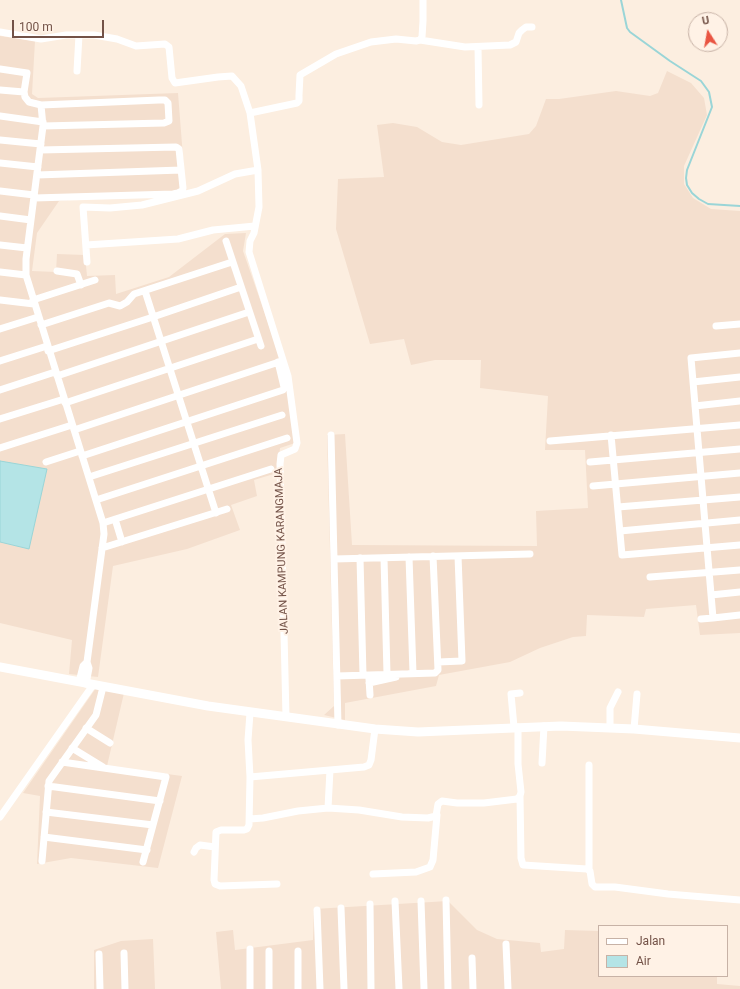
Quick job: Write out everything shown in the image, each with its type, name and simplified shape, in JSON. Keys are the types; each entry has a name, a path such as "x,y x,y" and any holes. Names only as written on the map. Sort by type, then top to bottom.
{"street":[{"path":"420,40 422,37 423,0"},
{"path":"250,113 297,103 300,95 300,75 336,54 371,42 396,39 420,40 452,46 478,47 513,45 521,31 526,27 532,27"},
{"name":"JALAN KAMPUNG KARANGMAJA","path":"0,32 41,39 94,35 117,39 136,46 166,44 169,47 171,69 173,81 175,83 232,76 241,86 250,113 258,170 258,207 249,252 280,361 289,384 297,445 295,448 281,455 280,464 286,717"},
{"path":"77,72 80,35"},
{"path":"478,47 479,105"},
{"path":"0,70 27,73 24,92 25,97 29,102 42,105 165,100 168,103 169,121 164,123 43,124 0,116"},
{"path":"0,90 24,92"},
{"path":"0,817 86,684 89,668 87,662 104,534 103,523 33,302 26,275 27,248 43,124 42,105"},
{"path":"0,140 40,147 176,147 179,149 183,188 182,191 178,193 34,196 0,191"},
{"path":"0,163 38,167"},
{"path":"37,175 181,170"},
{"path":"87,262 83,207 116,208 142,205 198,191 235,174 258,170"},
{"path":"0,216 31,220"},
{"path":"86,245 178,239 213,230 255,226"},
{"path":"226,241 261,346"},
{"path":"0,245 27,248"},
{"path":"41,326 109,303 120,306 127,302 134,294 145,292 232,262"},
{"path":"57,271 77,274 81,284"},
{"path":"0,272 26,275"},
{"path":"0,300 33,302 95,280"},
{"path":"0,361 152,317 241,287"},
{"path":"145,292 216,513"},
{"path":"0,390 161,342 249,312"},
{"path":"0,330 38,317"},
{"path":"716,326 740,324"},
{"path":"0,419 170,369 258,339"},
{"path":"712,618 691,358 740,353"},
{"path":"0,448 73,428 280,361 284,387 283,390 187,422 81,454 46,462"},
{"path":"693,382 740,376"},
{"path":"695,406 740,401"},
{"path":"89,477 282,415"},
{"path":"550,441 740,425"},
{"path":"331,436 338,725"},
{"path":"611,436 622,555 740,545"},
{"path":"96,500 287,438"},
{"path":"590,462 740,448"},
{"path":"103,523 271,469"},
{"path":"593,486 740,473"},
{"path":"618,507 740,497"},
{"path":"102,548 227,509"},
{"path":"115,519 122,542"},
{"path":"620,531 740,520"},
{"path":"334,559 530,554"},
{"path":"337,676 435,673 438,670 433,556"},
{"path":"438,662 462,661 458,556"},
{"path":"409,557 413,673"},
{"path":"360,558 366,675 369,683 370,695"},
{"path":"384,558 387,674"},
{"path":"650,577 740,570"},
{"path":"711,595 740,592"},
{"path":"701,619 740,616"},
{"path":"0,667 86,684 250,712 375,729 418,732 544,726 634,729 740,738"},
{"path":"369,683 413,673"},
{"path":"42,861 49,781 96,715 103,687"},
{"path":"610,728 610,708 618,692"},
{"path":"520,693 510,694 516,727 521,787 522,864 584,868 588,870"},
{"path":"634,729 637,694"},
{"path":"250,712 248,740 250,819 246,829 217,831 215,847 215,884 220,886 277,884"},
{"path":"542,763 544,726"},
{"path":"86,728 110,743"},
{"path":"250,777 360,768 369,765 375,729"},
{"path":"72,748 105,768"},
{"path":"62,762 166,776 143,862"},
{"path":"589,765 588,870 594,886 740,900"},
{"path":"328,808 330,770"},
{"path":"48,786 160,801"},
{"path":"373,874 416,872 430,867 433,860 438,804 442,801 457,803 495,803 517,799 520,796"},
{"path":"250,819 268,817 298,810 328,808 359,810 416,818 432,817 437,815"},
{"path":"46,812 153,825"},
{"path":"44,837 147,850"},
{"path":"194,852 200,845 215,847"},
{"path":"446,900 448,989"},
{"path":"396,901 399,989"},
{"path":"421,901 424,989"},
{"path":"370,904 371,989"},
{"path":"341,908 344,989"},
{"path":"317,910 320,989"},
{"path":"506,944 508,989"},
{"path":"250,949 250,989"},
{"path":"269,951 269,989"},
{"path":"298,951 298,989"},
{"path":"124,953 125,989"},
{"path":"99,954 100,989"},
{"path":"472,958 473,989"}],"shaded area":[{"path":"0,36 35,41 32,94 38,98 178,93 186,195 93,198 59,201 37,233 32,271 56,272 57,254 85,255 87,276 115,275 116,294 169,277 225,234 246,233 243,251 287,377 295,443 280,448 277,473 254,480 257,496 231,505 240,530 187,549 113,566 98,677 69,674 72,640 0,623"},
{"path":"667,71 691,83 704,98 707,115 684,166 684,184 693,198 711,209 740,211 740,633 700,635 696,605 646,609 644,617 587,615 586,636 573,637 540,648 510,662 439,675 436,686 345,703 345,720 324,715 334,706 327,435 345,434 352,545 537,546 536,511 588,508 585,450 545,450 548,396 480,388 481,360 435,360 411,365 404,339 370,344 336,229 338,179 384,177 377,125 393,123 417,127 442,142 461,145 529,134 536,126 546,99 559,99 616,91 650,96 658,93"},
{"path":"96,688 124,693 107,766 182,776 158,868 71,858 37,864 40,796 23,793"},
{"path":"448,901 477,930 497,939 540,943 541,952 564,949 565,930 598,931 598,977 717,977 717,984 740,986 740,989 221,989 216,932 233,930 235,950 313,940 314,909"},
{"path":"153,939 155,989 94,989 94,950 121,941"}],"water":[{"path":"0,461 47,469 29,549 0,542"}],"waterway":[{"path":"621,0 627,28 630,32 701,81 709,92 712,107 687,170 687,185 692,193 708,204 740,206"}]}
